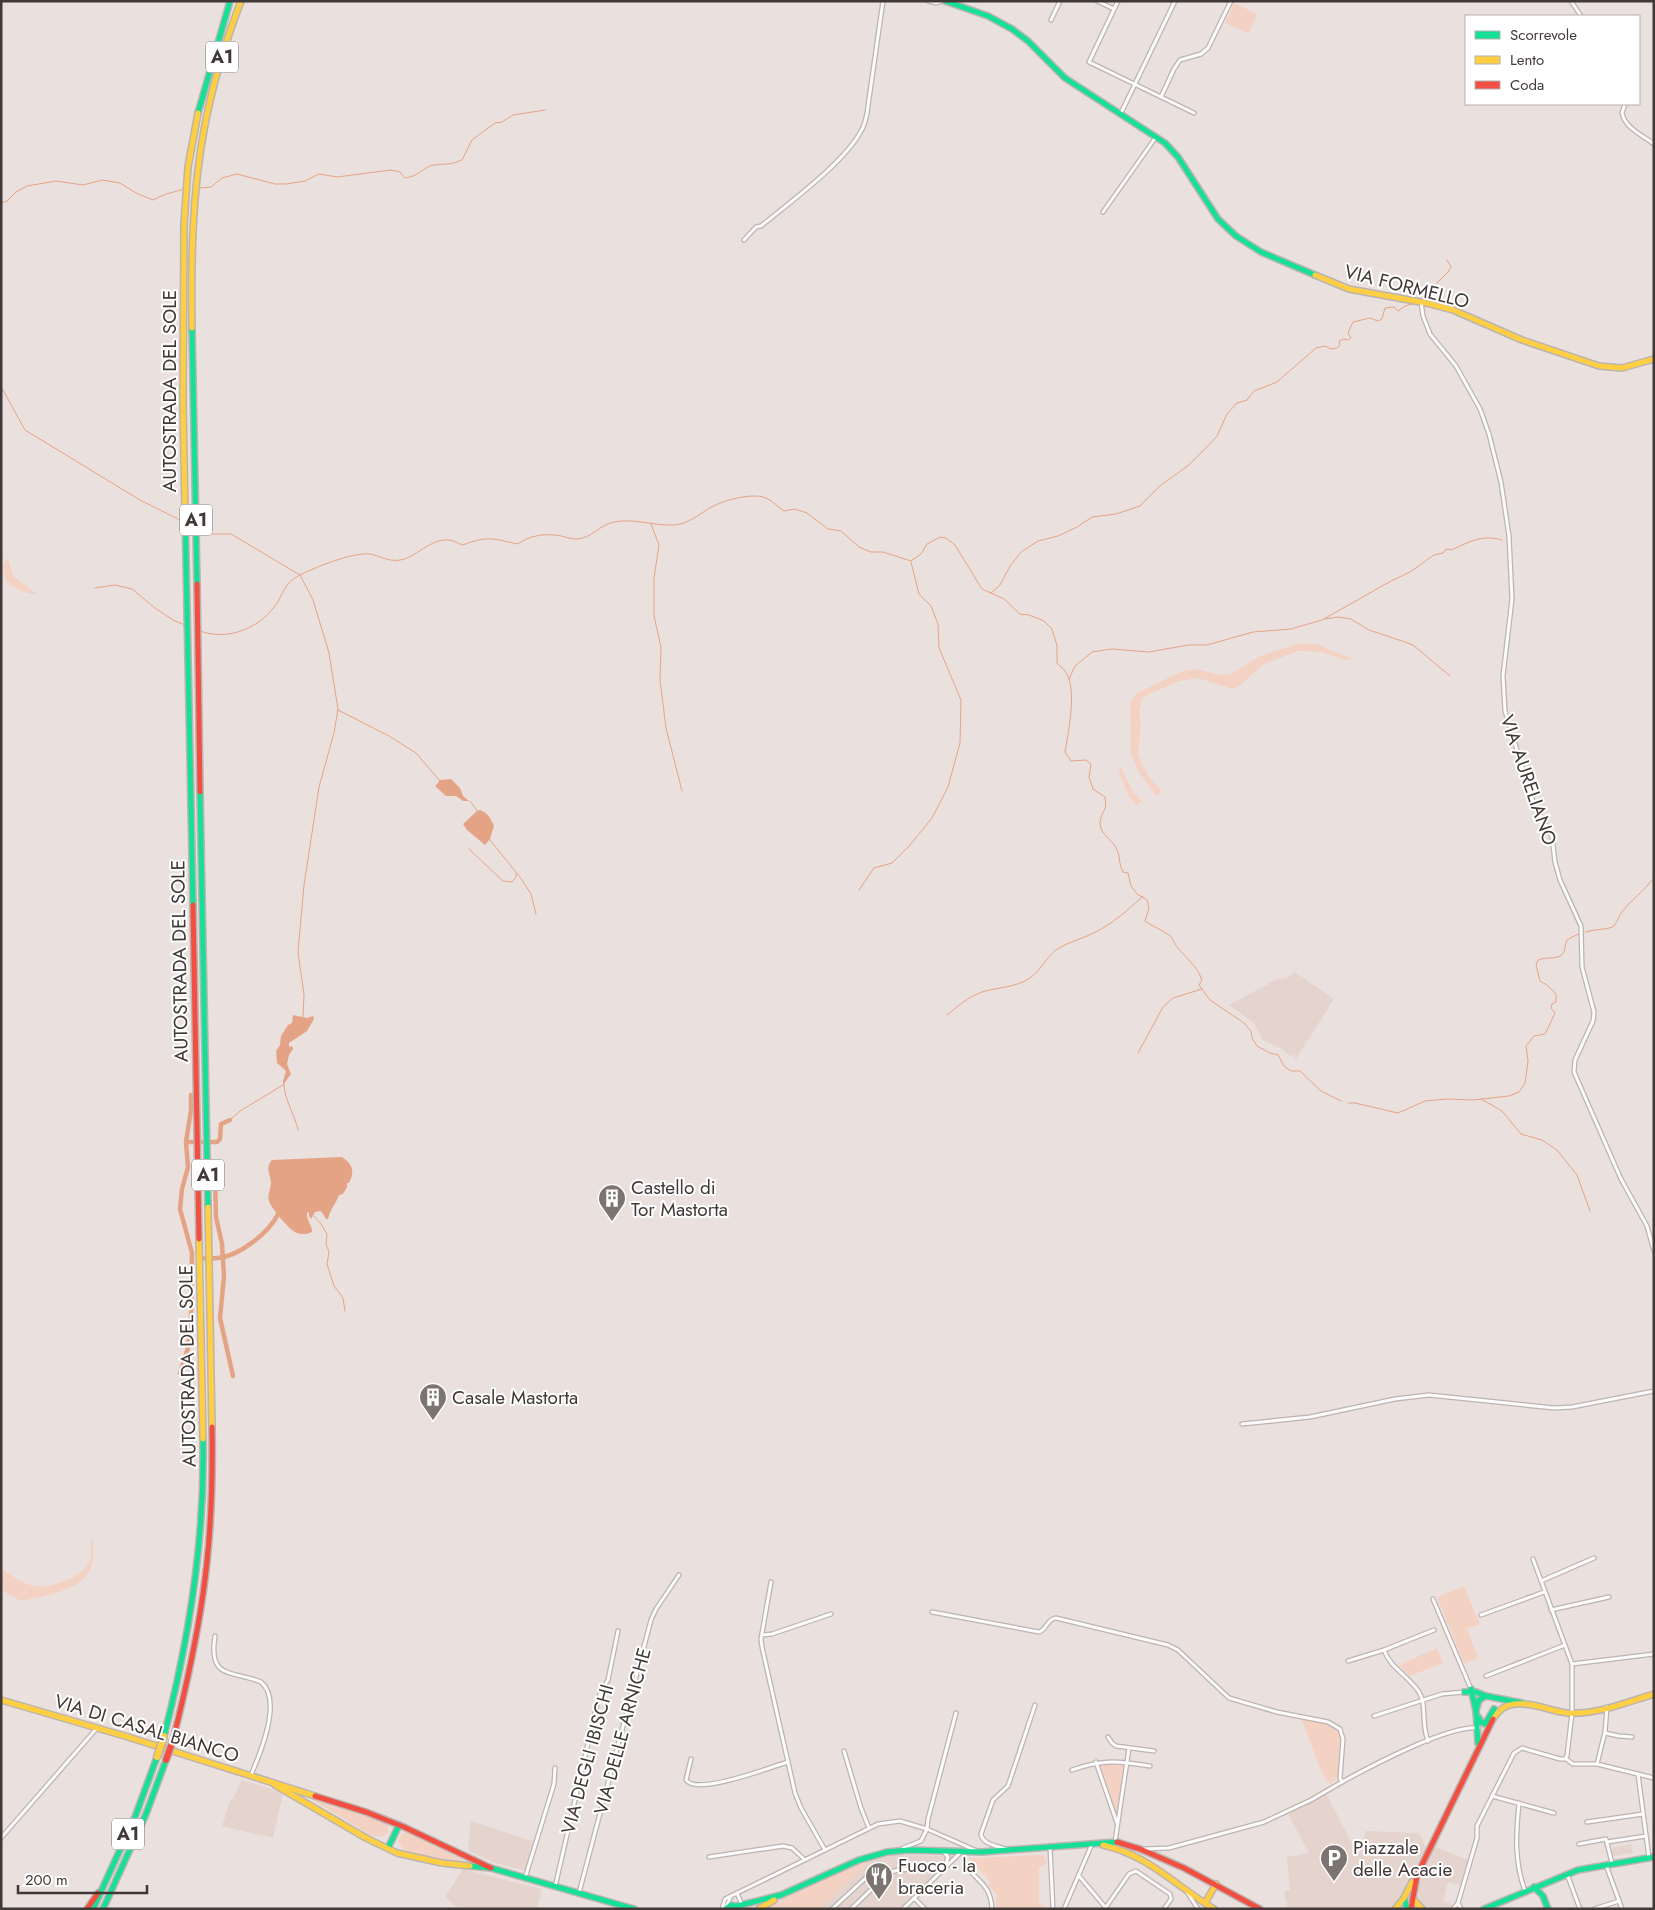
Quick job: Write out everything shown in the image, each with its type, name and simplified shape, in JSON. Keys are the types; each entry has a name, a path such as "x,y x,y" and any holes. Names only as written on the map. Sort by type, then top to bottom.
{"main road":[{"name":"AUTOSTRADA DEL SOLE","path":"93,1909 135,1817 164,1736 190,1621 200,1522 203,1448 182,316 184,224 188,167 198,113 230,1"},
{"name":"AUTOSTRADA DEL SOLE","path":"103,1909 141,1828 172,1740 196,1637 209,1532 212,1454 192,316 194,225 198,168 218,71 240,1"},
{"name":"VIA FORMELLO","path":"944,1 988,16 1012,29 1028,41 1065,78 1156,137 1176,155 1218,219 1250,246 1349,289 1421,302 1453,310 1522,340 1602,366 1624,368 1654,359"},
{"path":"1494,1710 1485,1724 1481,1722 1471,1693 1572,1713 1654,1694"},
{"path":"1476,1728 1485,1729 1491,1723 1494,1701 1488,1696"},
{"path":"1475,1753 1480,1738 1476,1728 1478,1701 1488,1696"},
{"name":"VIA DI CASAL BIANCO","path":"1,1699 27,1709 98,1728 366,1812 399,1825 491,1868 634,1909"},
{"path":"1394,1909 1404,1898 1417,1875 1475,1753 1500,1710 1506,1706 1538,1707"},
{"name":"VIA DI CASAL BIANCO","path":"259,1777 366,1838 408,1856 442,1863 491,1868"},
{"path":"388,1848 399,1825"},
{"path":"725,1908 731,1905 740,1907 781,1895 868,1857 898,1850 960,1853 1011,1851 1115,1842 1141,1849 1169,1861 1216,1884 1260,1909"},
{"path":"1092,1844 1116,1847 1140,1857 1186,1892 1214,1909"},
{"path":"1484,1909 1566,1874 1652,1857"},
{"path":"87,1909 110,1875"},
{"path":"1411,1909 1414,1900 1413,1888 1417,1875"},
{"path":"1548,1882 1543,1888 1543,1896 1548,1909"},
{"path":"1204,1904 1216,1884"},
{"path":"1534,1887 1543,1896"},
{"path":"759,1909 781,1895"},
{"path":"1404,1898 1408,1909"},
{"path":"1414,1900 1422,1909"},
{"path":"1488,1909 1504,1900"},
{"path":"1493,1909 1504,1900"}],"street":[{"path":"744,240 756,226 761,226 842,156 862,131 868,113 883,1"},
{"path":"928,1 936,3 944,1"},
{"path":"1052,20 1060,1"},
{"path":"1096,1 1114,9"},
{"path":"1118,1 1089,62 1194,113"},
{"path":"1121,113 1175,1"},
{"path":"1161,97 1180,60 1201,54 1208,48 1231,1"},
{"path":"1571,1 1579,15"},
{"path":"1625,105 1622,113 1625,121 1654,144"},
{"path":"1103,212 1156,137"},
{"name":"VIA AURELIANO","path":"1421,302 1425,323 1439,346 1455,365 1481,412 1489,434 1501,482 1509,536 1512,599 1503,676 1504,706 1532,799 1552,836 1555,862 1560,880 1582,926 1582,967 1594,1012 1593,1020 1575,1060 1574,1072 1621,1179 1647,1226 1654,1251"},
{"path":"1242,1424 1310,1417 1399,1398 1426,1395 1554,1408 1654,1391"},
{"path":"1541,1582 1594,1558"},
{"path":"1532,1559 1572,1664 1572,1713 1566,1759"},
{"name":"VIA DELLE ARNICHE","path":"579,1894 652,1619 679,1576"},
{"path":"771,1582 762,1635 762,1647 797,1799 825,1850"},
{"path":"1481,1615 1544,1592"},
{"path":"1552,1610 1608,1597"},
{"path":"1374,1716 1446,1694 1471,1693 1433,1599"},
{"path":"932,1612 1039,1632 1043,1630 1049,1621 1056,1618 1170,1645 1178,1650 1229,1698 1267,1709 1325,1721 1337,1726 1343,1737 1340,1778 1342,1782"},
{"path":"762,1635 831,1614"},
{"path":"1348,1661 1384,1650 1434,1630"},
{"name":"VIA DEGLI IBISCHI","path":"555,1887 598,1700 608,1680 618,1631"},
{"path":"215,1636 213,1654 219,1666 230,1674 261,1682 265,1685 268,1692 270,1711 268,1727 263,1747 251,1775"},
{"path":"1486,1676 1564,1645"},
{"path":"1384,1650 1390,1662 1416,1688 1422,1701 1423,1725 1428,1742"},
{"path":"1572,1664 1654,1654"},
{"path":"1011,1851 985,1841 981,1834 993,1800 1008,1786 1035,1705"},
{"path":"1597,1764 1605,1732 1607,1706"},
{"path":"898,1850 919,1842 927,1829 956,1713"},
{"path":"1,1838 98,1728"},
{"path":"1141,1849 1170,1848 1270,1819 1382,1761 1428,1742 1476,1728"},
{"path":"1605,1732 1632,1737"},
{"path":"1108,1737 1115,1745 1154,1751"},
{"path":"1115,1842 1129,1748"},
{"path":"1453,1909 1458,1903 1477,1838 1476,1830 1513,1754 1518,1749 1566,1759 1573,1764 1597,1764 1654,1778"},
{"path":"844,1751 861,1811 869,1828"},
{"path":"691,1759 686,1780 689,1784 697,1785 733,1780 761,1769 788,1762"},
{"path":"1072,1770 1096,1762 1111,1761 1150,1766"},
{"path":"1096,1762 1118,1826"},
{"path":"525,1878 554,1784 555,1768"},
{"path":"1638,1774 1646,1836 1652,1857"},
{"path":"1492,1796 1554,1813"},
{"path":"1519,1803 1516,1843 1518,1871 1525,1891"},
{"path":"1587,1822 1643,1814"},
{"path":"725,1908 731,1896 880,1823 905,1822 982,1852"},
{"path":"1607,1842 1646,1836"},
{"path":"1579,1844 1606,1838 1609,1864 1622,1909"},
{"path":"1064,1909 1092,1844"},
{"path":"709,1857 780,1846 791,1848 804,1859"},
{"path":"1050,1848 1053,1909"},
{"path":"1169,1861 1162,1853 1170,1848"},
{"path":"943,1851 948,1857 944,1867"},
{"path":"903,1909 960,1853"},
{"path":"832,1909 869,1874 881,1875 898,1870 944,1867"},
{"path":"969,1870 989,1891 992,1898 992,1909"},
{"path":"1079,1876 1106,1908 1129,1875 1136,1871 1169,1893 1171,1898 1164,1909"},
{"path":"1566,1874 1580,1909"},
{"path":"851,1909 876,1885 881,1875"},
{"path":"1186,1892 1198,1909"},
{"path":"737,1893 740,1907"},
{"path":"914,1898 925,1909"},
{"path":"1594,1909 1619,1901"},
{"path":"1458,1903 1461,1909"}],"shaded area":[{"path":"1234,3 1257,14 1249,33 1225,23"},
{"path":"8,558 13,576 37,594 27,593 8,582 4,576 3,568"},
{"path":"1298,644 1316,644 1353,659 1345,660 1321,652 1298,651 1264,664 1233,689 1197,678 1180,681 1142,699 1139,711 1141,725 1138,755 1149,777 1161,791 1156,795 1138,771 1131,754 1130,703 1137,693 1183,671 1196,669 1220,675 1231,674 1260,656"},
{"path":"1121,767 1133,792 1142,801 1136,805 1129,797 1118,770"},
{"path":"451,779 469,801 463,801 456,796 446,796 435,786 439,780"},
{"path":"480,810 489,816 494,826 490,839 485,845 467,830 463,824"},
{"path":"1295,972 1334,999 1296,1059 1293,1055 1290,1056 1262,1039 1254,1023 1229,1005 1277,979 1286,978"},
{"path":"293,1015 307,1018 313,1016 314,1019 307,1031 289,1043 289,1047 292,1046 293,1049 287,1064 291,1074 283,1085 286,1071 277,1063 276,1051 280,1045 281,1036 288,1025 292,1023"},
{"path":"342,1157 351,1165 352,1175 343,1194 339,1195 328,1219 326,1219 321,1211 315,1212 311,1219 307,1212 312,1232 299,1234 294,1231 281,1219 269,1201 268,1196 271,1182 268,1168 270,1163 272,1160"},
{"path":"92,1538 94,1553 90,1569 76,1585 66,1590 21,1601 1,1590 1,1569 22,1582 36,1586 49,1586 72,1577 84,1569 90,1561"},
{"path":"1464,1586 1480,1625 1467,1628 1478,1658 1464,1664 1437,1597"},
{"path":"1437,1648 1443,1663 1410,1676 1399,1665"},
{"path":"1301,1718 1332,1724 1340,1733 1338,1776 1330,1785 1321,1771"},
{"path":"1101,1763 1124,1763 1126,1765 1118,1813 1116,1814 1099,1765"},
{"path":"242,1780 283,1793 273,1838 222,1826 230,1801"},
{"path":"1326,1794 1353,1845 1364,1840 1365,1831 1419,1833 1426,1848 1402,1896 1393,1908 1288,1909 1284,1892 1290,1890 1287,1857 1309,1853 1288,1814"},
{"path":"309,1798 383,1821 388,1826 388,1833 381,1837 370,1835"},
{"path":"471,1821 535,1842 525,1871 495,1863 471,1852 468,1848"},
{"path":"405,1832 463,1860 461,1862 453,1862 413,1854 401,1846 399,1841"},
{"path":"1631,1844 1633,1853 1614,1856 1612,1850 1615,1847"},
{"path":"1434,1846 1468,1860 1460,1885 1448,1882 1443,1901 1455,1905 1455,1907 1424,1907 1419,1900 1418,1886"},
{"path":"892,1855 955,1856 901,1909 820,1909 871,1859"},
{"path":"1044,1855 1047,1862 1039,1868 1039,1903 1048,1909 996,1909 996,1894 988,1885 991,1882 968,1858"},
{"path":"871,1859 820,1909 767,1909 784,1898"},
{"path":"463,1869 542,1889 537,1909 459,1909 445,1897"}],"waterway":[{"path":"199,188 211,187 222,178 237,174 275,184 305,181 319,174 337,177 391,170 400,172 405,178 410,177 430,166 450,164 462,160 472,140 495,123 502,122 513,115 545,110"},
{"path":"1,203 7,201 16,192 27,186 56,181 83,185 102,180 120,183 136,193 153,200 185,189"},
{"path":"1423,297 1448,272 1451,267 1447,260"},
{"path":"991,593 1000,585 1010,566 1021,552 1038,541 1058,536 1092,517 1116,514 1140,506 1161,485 1189,465 1206,448 1217,436 1227,414 1237,403 1247,400 1254,391 1277,382 1316,348 1325,346 1331,349 1337,348 1340,345 1339,341 1351,338 1348,333 1353,322 1370,318 1378,321 1382,319 1385,308 1394,307 1398,311 1405,306 1416,303"},
{"path":"1,391 3,390 25,430 140,500 182,521"},
{"path":"200,631 221,635 231,634 251,627 268,614 287,585 295,578 315,568 354,555 370,554 388,560 400,560 442,540 451,540 463,545 485,539 496,539 518,544 533,537 544,535 574,539 586,537 604,526 622,521 674,525 684,523 719,504 743,497 764,497 784,511 795,509 807,513 828,529 841,531 859,547 871,552 883,552 911,561 921,554 927,544 940,537 946,538 955,545 982,589 1004,599 1020,614 1029,615 1044,621 1052,629 1057,646 1057,663 1065,671 1071,688 1070,723 1065,752 1071,761 1086,760 1091,764 1089,777 1093,789 1105,797 1106,806 1100,827 1117,849 1121,869 1123,872 1128,873 1131,886 1137,894 1147,900 1149,908 1145,921 1171,937 1197,971 1202,980 1199,985 1210,1000 1244,1023 1251,1031 1252,1038 1257,1046 1278,1055 1284,1066 1291,1071 1300,1071 1321,1091 1341,1101"},
{"path":"651,524 659,545 654,578 654,616 661,647 660,680 666,728 682,791"},
{"path":"199,529 209,534 231,534 300,575 313,600 329,653 338,709 334,733 319,787 304,885 298,952 304,995 303,1017"},
{"path":"1069,679 1075,666 1092,652 1112,649 1149,652 1188,645 1207,645 1253,632 1291,629 1322,620 1410,572 1434,555 1443,553 1446,549 1451,550 1482,538 1502,540"},
{"path":"859,890 874,868 892,863 932,818 948,787 960,743 961,700 939,648 938,624 931,606 919,594 911,562"},
{"path":"95,588 115,585 132,589 155,608 173,620 185,625"},
{"path":"1325,619 1338,617 1351,619 1369,630 1413,645 1450,676"},
{"path":"338,710 389,736 416,753 440,781"},
{"path":"470,801 478,812"},
{"path":"489,839 520,877 531,894 536,914"},
{"path":"469,849 503,881 512,882 516,874"},
{"path":"1585,932 1613,927 1625,908 1654,878"},
{"path":"947,1015 977,994 1018,984 1030,978 1056,950 1110,924 1143,896"},
{"path":"1348,1103 1398,1113 1425,1101 1447,1099 1473,1100 1509,1096 1519,1092 1525,1083 1528,1061 1526,1046 1534,1036 1545,1034 1555,1013 1551,1008 1552,1004 1556,1002 1556,994 1540,981 1536,965 1538,960 1562,955 1567,940 1580,933"},
{"path":"1138,1053 1163,1007 1173,998 1202,989"},
{"path":"284,1083 285,1094 298,1130"},
{"path":"230,1120 240,1111 283,1085"},
{"path":"180,1373 188,1348 191,1317 192,1253 180,1209 182,1189 188,1167 186,1142 191,1110 191,1095"},
{"path":"1481,1099 1502,1111 1521,1134 1542,1140 1557,1150 1577,1175 1590,1211"},
{"path":"186,1142 217,1142 220,1139 221,1124 230,1120"},
{"path":"215,1174 216,1217 222,1244 224,1276 220,1318 233,1376"},
{"path":"198,1258 215,1258 235,1253 261,1236 278,1214"},
{"path":"314,1216 327,1234 326,1244 329,1252 327,1264 334,1286 343,1298 345,1311"}],"traffic: fast":[{"path":"198,113 230,1"},
{"path":"945,1 988,16 1012,29 1028,41 1065,78 1165,143 1178,157 1218,219 1236,236 1261,252 1315,275"},
{"path":"192,328 197,584"},
{"path":"185,510 193,905"},
{"path":"200,792 208,1207"},
{"path":"164,1736 181,1663 194,1589 201,1514 203,1439"},
{"path":"1471,1689 1476,1711"},
{"path":"1464,1692 1476,1692 1486,1696"},
{"path":"1478,1743 1476,1710 1479,1700 1486,1696 1522,1703"},
{"path":"1479,1718 1485,1724 1494,1709"},
{"path":"93,1909 135,1817 157,1757"},
{"path":"103,1909 146,1814 166,1760"},
{"path":"388,1848 399,1825"},
{"path":"737,1906 781,1895 859,1860 887,1852 909,1850 982,1852 1117,1842"},
{"path":"1484,1909 1578,1870 1654,1857"},
{"path":"470,1866 491,1868 634,1909"},
{"path":"1534,1887 1543,1896 1548,1909"},
{"path":"1404,1898 1407,1909"},
{"path":"726,1909 731,1905 738,1907"}],"traffic: slow":[{"path":"192,328 193,228 200,154 215,81 241,1"},
{"path":"185,510 183,404 184,224 188,167 198,113"},
{"path":"1315,275 1349,289 1426,303 1453,310 1522,340 1599,366 1622,368 1654,359"},
{"path":"208,1207 212,1427"},
{"path":"199,1239 203,1439"},
{"path":"1493,1719 1502,1709 1514,1704 1527,1704 1561,1712 1578,1713 1612,1707 1654,1694"},
{"path":"1,1700 128,1737 315,1796"},
{"path":"157,1757 164,1736"},
{"path":"275,1785 366,1838 397,1853 442,1863 470,1866"},
{"path":"1103,1845 1134,1856 1148,1864 1214,1909"},
{"path":"1395,1909 1404,1898 1412,1882"},
{"path":"1205,1903 1216,1884"},
{"path":"759,1909 774,1900"},
{"path":"1414,1900 1422,1909"}],"traffic: jam":[{"path":"197,584 200,792"},
{"path":"193,905 199,1239"},
{"path":"173,1740 194,1649 206,1573 211,1511 212,1427"},
{"path":"1411,1909 1417,1875 1493,1719"},
{"path":"166,1760 173,1740"},
{"path":"315,1796 366,1812 404,1827 491,1868"},
{"path":"1117,1842 1140,1849 1184,1868 1260,1909"},
{"path":"87,1909 98,1893"}],"place":[{"name":"Castello di Tor Mastorta","path":"612,1222"},
{"name":"Casale Mastorta","path":"433,1421"},
{"name":"Piazzale delle Acacie","path":"1334,1882"},
{"name":"Fuoco - la braceria","path":"879,1900"}]}
